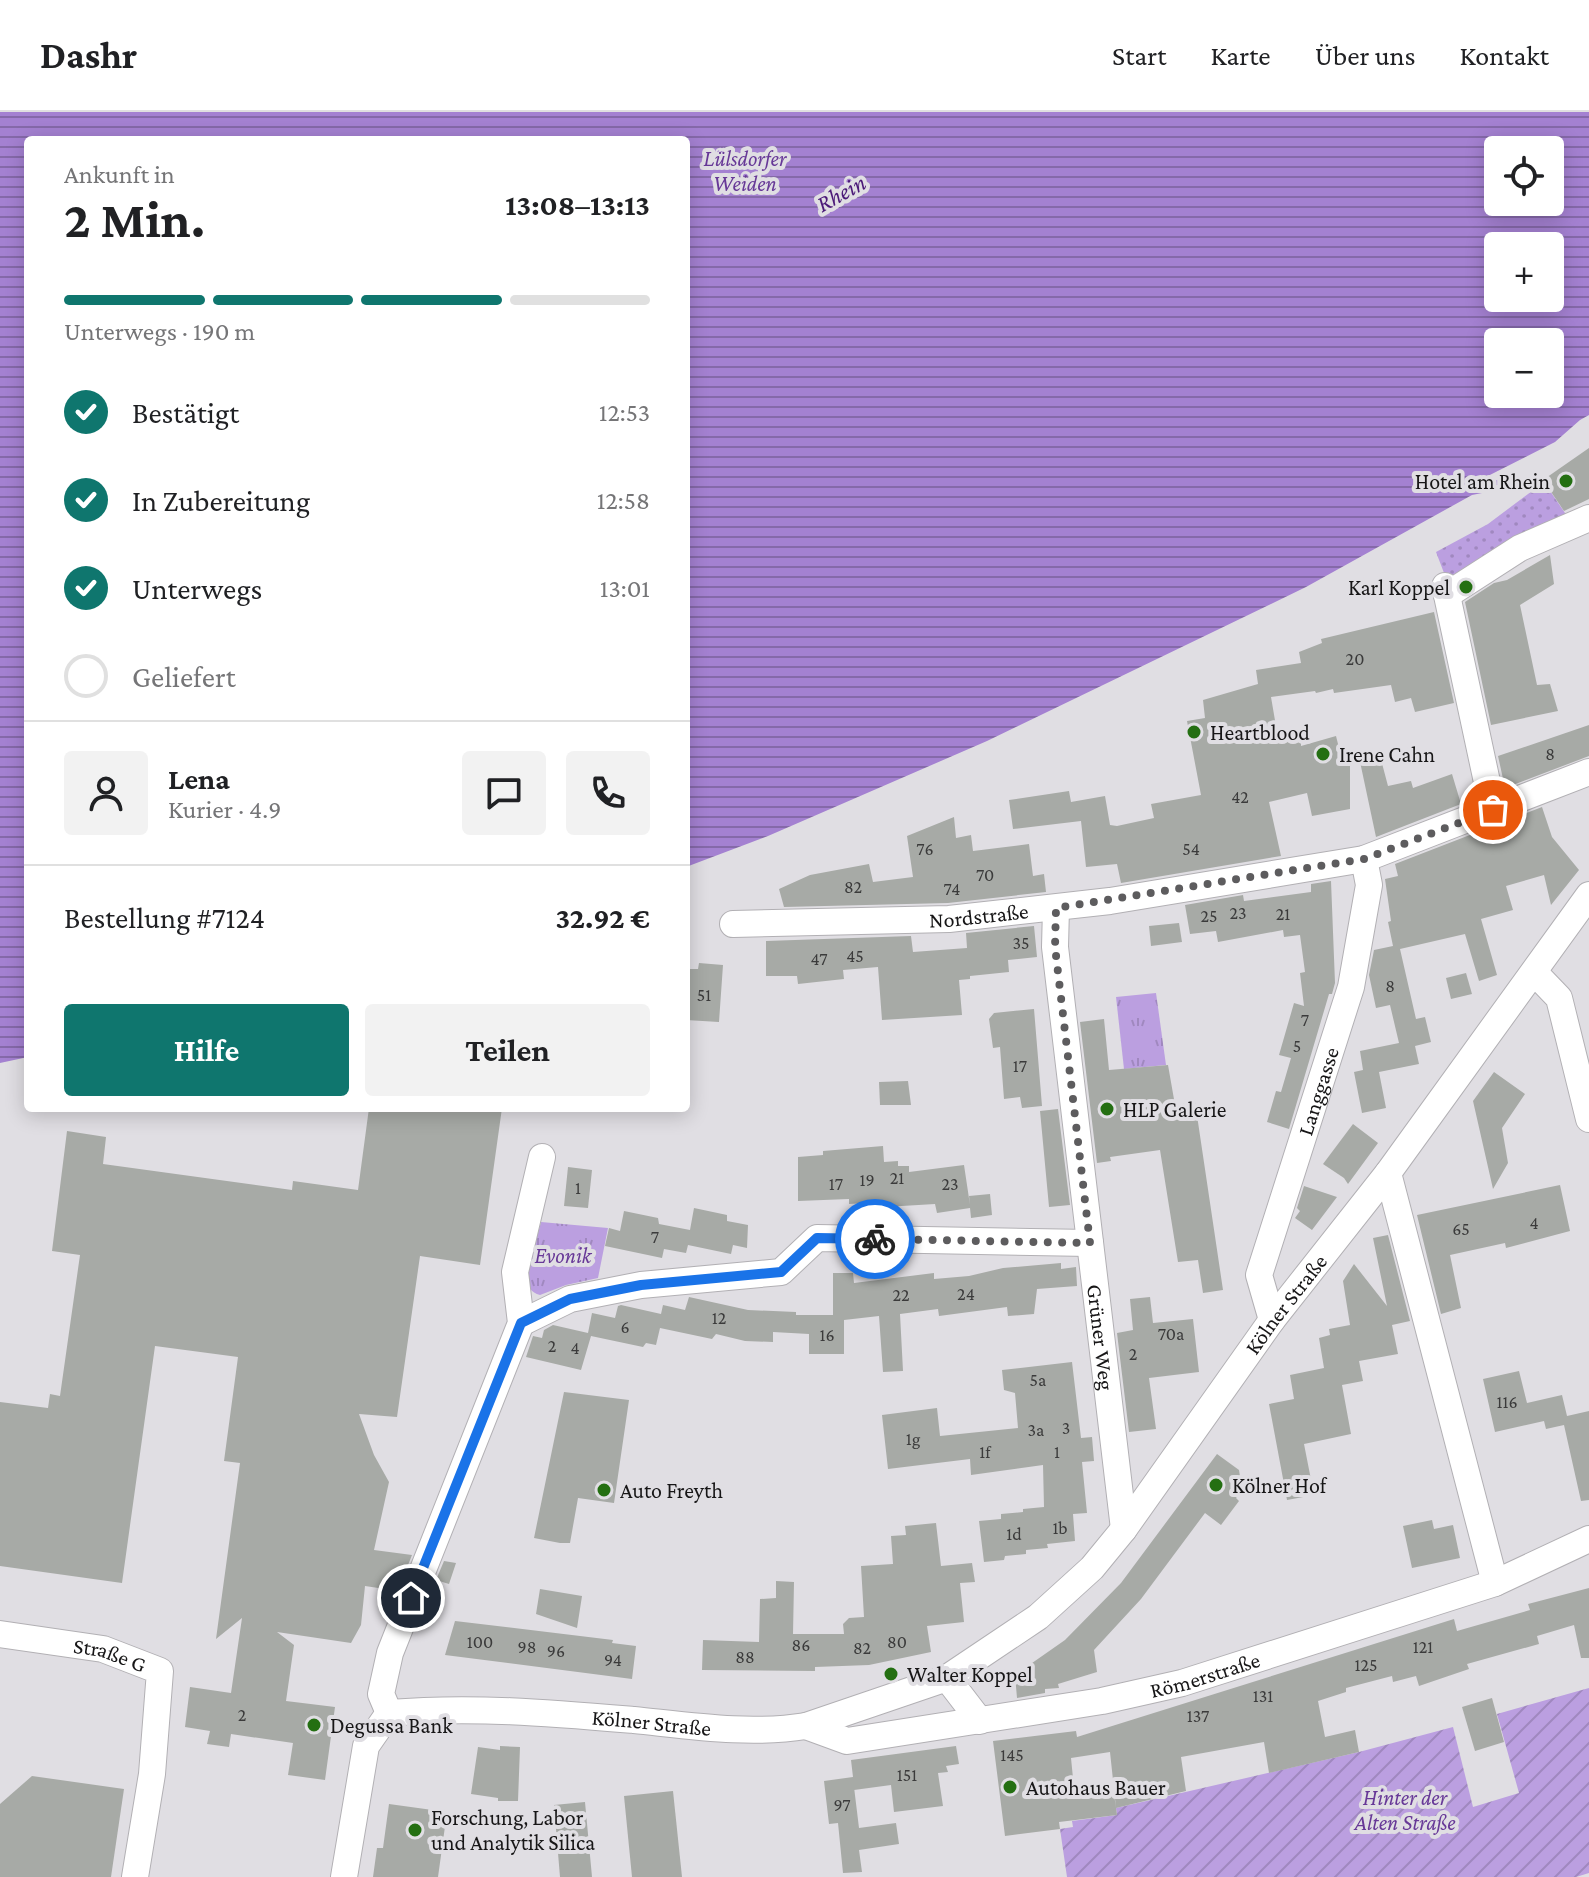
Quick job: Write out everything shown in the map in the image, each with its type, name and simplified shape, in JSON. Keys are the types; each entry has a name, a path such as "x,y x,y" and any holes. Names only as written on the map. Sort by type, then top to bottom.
{"street":[{"path":"1493,810 1446,590 1520,548 1589,518"},
{"name":"Nordstraße","path":"733,924 949,919 1056,908 1364,859 1589,772"},
{"name":"Langgasse","path":"1272,1320 1259,1275 1351,987 1369,885 1364,859"},
{"name":"Kölner Straße","path":"389,1713 512,1709 739,1730 782,1730 806,1726 947,1678 1038,1617 1092,1568 1124,1529 1272,1320 1388,1173 1589,895"},
{"name":"Grüner Weg","path":"1056,908 1055,947 1124,1529"},
{"path":"1534,972 1559,998 1589,1119"},
{"path":"344,1877 366,1746 389,1713 381,1694 390,1653 521,1323 515,1272 542,1157"},
{"path":"1388,1173 1495,1583"},
{"path":"521,1323 570,1299 641,1285 781,1272 817,1238 1090,1243"},
{"name":"Römerstraße","path":"806,1726 847,1741 1102,1701 1182,1683 1495,1583 1589,1539"},
{"name":"Straße G","path":"0,1634 103,1649 160,1671 157,1728 135,1877"},
{"path":"947,1678 980,1721"}],"green space":[{"path":"1544,482 1567,516 1449,586 1436,552 1488,524"},
{"path":"1156,993 1166,1065 1124,1069 1116,997"},
{"name":"Evonik","path":"541,1222 608,1228 598,1278 540,1295 532,1291 526,1277"},
{"name":"Hinter der Alten Straße","path":"1589,1688 1589,1873 1576,1877 1067,1877 1060,1829 1073,1827 1072,1821 1117,1815 1116,1808 1453,1727 1473,1807 1519,1793 1497,1714"}],"water":[{"name":"Rhein","path":"0,112 1589,112 1589,415 1555,442 1470,485 1520,476 1522,485 1472,495 1306,587 987,741 768,836 690,865 690,136 24,136 24,1058 0,1063"}],"building":[{"name":"Hotel am Rhein","path":"1589,448 1589,499 1564,511 1543,480"},
{"path":"1550,555 1554,584 1520,605 1537,685 1550,684 1558,711 1491,725 1465,602 1494,583 1507,580"},
{"path":"1434,612 1454,703 1415,712 1411,698 1395,702 1391,685 1271,697 1278,738 1292,734 1294,743 1301,742 1301,746 1336,736 1342,760 1350,759 1350,809 1312,816 1307,793 1269,802 1281,856 1121,883 1117,864 1086,867 1081,821 1013,829 1009,800 1069,791 1071,802 1105,796 1110,825 1117,826 1154,818 1151,804 1201,795 1187,721 1205,718 1203,700 1258,684 1256,670 1301,663 1299,652 1322,643 1321,639"},
{"path":"1589,725 1589,756 1505,788 1498,756"},
{"path":"1379,752 1388,786 1411,781 1413,788 1452,774 1461,804 1376,837 1359,757"},
{"path":"1542,807 1552,837 1579,870 1551,905 1544,875 1506,886 1513,910 1481,919 1497,975 1479,981 1465,934 1400,949 1416,1019 1425,1017 1431,1042 1415,1046 1419,1064 1379,1072 1386,1108 1362,1113 1354,1072 1363,1070 1360,1051 1399,1043 1390,1005 1376,1008 1369,975 1374,950 1393,946 1385,879 1398,876 1395,864"},
{"path":"954,817 956,838 971,835 973,851 1029,844 1033,876 1044,874 1046,892 948,903 784,907 779,889 810,875 869,864 873,882 913,877 907,836"},
{"path":"1331,881 1335,983 1332,994 1329,994 1289,1129 1267,1122 1276,1091 1281,1092 1291,1058 1279,1055 1294,1003 1304,1006 1300,973 1305,972 1300,935 1284,937 1283,930 1218,942 1216,931 1190,934 1185,905 1243,895 1244,901 1311,892 1311,884"},
{"path":"1179,923 1182,942 1151,946 1149,926"},
{"path":"1034,926 1037,957 1008,960 1009,972 959,980 962,1015 882,1020 878,967 843,970 844,979 798,984 797,976 766,976 766,941 911,936 913,952 967,948 966,933"},
{"path":"699,963 723,965 719,1022 690,1020 690,969 698,969"},
{"path":"1466,973 1472,994 1451,999 1446,978"},
{"path":"1034,1009 1042,1106 1022,1108 1020,1097 1004,1099 1000,1047 993,1048 989,1019 994,1013"},
{"path":"1104,1019 1109,1070 1168,1065 1175,1105 1195,1102 1223,1290 1203,1293 1198,1260 1178,1262 1160,1150 1110,1157 1111,1161 1097,1163 1080,1022"},
{"path":"1494,1072 1525,1094 1502,1128 1508,1163 1493,1189 1473,1101"},
{"path":"908,1081 911,1105 880,1105 879,1082"},
{"path":"1058,1109 1070,1205 1049,1207 1040,1111"},
{"path":"368,1112 501,1112 480,1265 420,1256 397,1417 359,1414 374,1455 389,1482 374,1550 412,1555 406,1570 397,1585 386,1584 385,1589 365,1586 361,1625 351,1643 277,1632 294,1645 286,1701 335,1707 325,1780 288,1775 293,1743 231,1734 229,1747 207,1744 210,1731 185,1727 190,1687 231,1693 242,1618 216,1639 240,1463 224,1461 238,1357 155,1346 122,1583 0,1566 0,1402 48,1408 50,1394 60,1396 80,1255 52,1251 67,1131 106,1137 103,1164 292,1190 293,1181 358,1190"},
{"path":"1353,1124 1378,1143 1348,1184 1323,1164"},
{"path":"883,1146 884,1162 898,1161 898,1166 909,1166 909,1172 964,1165 970,1205 969,1196 990,1194 992,1215 971,1218 970,1208 937,1213 935,1204 885,1207 885,1202 849,1204 849,1199 798,1201 798,1157 823,1155 823,1151"},
{"path":"568,1167 592,1170 588,1208 564,1206"},
{"path":"1560,1185 1570,1231 1506,1248 1505,1243 1450,1255 1461,1308 1441,1314 1417,1215"},
{"path":"1304,1186 1337,1197 1312,1230 1295,1218 1300,1211 1297,1208"},
{"path":"694,1208 727,1215 727,1221 748,1225 747,1248 733,1245 731,1254 688,1245 686,1253 664,1249 662,1258 605,1246 609,1228 620,1231 624,1211 658,1218 659,1224 690,1230"},
{"path":"1388,1235 1410,1321 1392,1325 1398,1354 1359,1361 1363,1381 1342,1385 1351,1434 1304,1444 1314,1495 1287,1500 1269,1404 1294,1399 1290,1375 1324,1368 1319,1338 1330,1335 1329,1329 1350,1325 1343,1281 1354,1264 1387,1306 1373,1238"},
{"path":"1061,1263 1061,1269 1076,1267 1077,1286 1037,1289 1034,1314 1008,1316 1007,1307 939,1316 938,1309 900,1314 903,1371 883,1372 879,1316 844,1320 844,1354 809,1354 809,1334 773,1332 773,1342 745,1341 716,1334 712,1339 660,1328 656,1345 646,1343 643,1347 591,1336 581,1370 526,1357 533,1336 542,1338 544,1330 553,1325 588,1333 592,1313 615,1318 621,1305 661,1314 663,1305 685,1310 689,1297 748,1310 833,1315 833,1273 853,1273 854,1283 934,1273 934,1279 969,1276 1003,1268"},
{"path":"1150,1297 1153,1323 1193,1319 1199,1372 1149,1378 1156,1429 1129,1432 1117,1333 1133,1330 1130,1299"},
{"path":"1072,1362 1081,1438 1092,1437 1094,1461 1082,1462 1087,1513 1073,1514 1075,1541 1047,1544 1048,1548 1026,1550 1026,1554 984,1562 979,1521 1001,1519 1001,1514 1044,1507 1043,1465 971,1475 970,1459 888,1469 882,1415 937,1408 940,1436 1018,1428 1015,1393 1004,1390 1002,1370"},
{"path":"1519,1371 1527,1403 1562,1395 1567,1416 1589,1411 1589,1500 1581,1501 1564,1425 1546,1429 1544,1421 1495,1432 1483,1379"},
{"path":"564,1392 629,1400 614,1503 578,1498 570,1543 534,1538"},
{"path":"1217,1454 1239,1470 1242,1490 1236,1498 1239,1501 1221,1525 1205,1513 1141,1599 1094,1650 1097,1672 1058,1684 1059,1688 1045,1689 1045,1693 1017,1698 1015,1675 1065,1640 1121,1583"},
{"path":"1432,1520 1434,1529 1453,1525 1460,1558 1412,1568 1403,1526"},
{"path":"936,1523 941,1566 972,1563 975,1582 960,1583 964,1622 927,1626 931,1652 869,1665 815,1667 815,1671 702,1670 703,1640 759,1642 760,1599 776,1598 776,1581 794,1582 793,1634 844,1634 843,1624 849,1618 864,1617 861,1566 893,1564 891,1536 906,1535 905,1526"},
{"path":"444,1561 456,1563 449,1584 436,1580"},
{"path":"1589,1588 1589,1658 1581,1658 1574,1625 1537,1636 1539,1644 1467,1664 1469,1669 1419,1686 1416,1676 1393,1682 1392,1676 1346,1688 1346,1692 1318,1701 1325,1737 1355,1730 1359,1752 1269,1773 1264,1742 1181,1757 1186,1791 1116,1808 1117,1815 1059,1822 1060,1829 1005,1836 993,1741 1076,1731 1077,1737 1454,1619 1457,1631 1530,1610 1528,1604","holes":["1110,1752 1116,1808 1114,1794 1075,1798 1071,1758"]},
{"path":"540,1589 582,1596 577,1628 536,1614"},
{"path":"455,1621 613,1640 612,1643 636,1646 632,1679 445,1655"},
{"path":"1492,1698 1504,1742 1475,1751 1462,1707"},
{"path":"500,1746 520,1747 518,1801 498,1801 498,1798 471,1794 478,1747 500,1750"},
{"path":"956,1746 959,1764 946,1766 948,1772 938,1773 943,1806 894,1812 891,1785 854,1790 859,1828 896,1823 899,1844 859,1850 862,1872 843,1873 838,1823 829,1824 824,1781 853,1777 851,1760"},
{"path":"32,1776 124,1789 111,1877 0,1877 0,1804"},
{"path":"673,1791 682,1877 632,1877 624,1796"},
{"path":"585,1802 592,1877 560,1877 554,1805"},
{"name":"Forschung, Labor und Analytik Silica","path":"389,1804 447,1812 438,1877 373,1877 377,1848 383,1848"}],"way so far":[{"path":"875,1239 1090,1243 1055,947 1056,908 1364,859 1493,810"}],"place":[{"name":"Hotel am Rhein","path":"1566,481"},
{"name":"Karl Koppel","path":"1466,587"},
{"name":"Heartblood","path":"1194,732"},
{"name":"Irene Cahn","path":"1323,754"},
{"name":"HLP Galerie","path":"1107,1109"},
{"name":"Kölner Hof","path":"1216,1485"},
{"name":"Auto Freyth","path":"604,1490"},
{"name":"Walter Koppel","path":"891,1674"},
{"name":"Degussa Bank","path":"314,1725"},
{"name":"Autohaus Bauer","path":"1010,1787"},
{"name":"Forschung, Labor und Analytik Silica","path":"415,1830"}],"route":[{"path":"411,1598 521,1323 570,1299 641,1285 781,1272 817,1238 875,1239"}],"park label":[{"name":"Lülsdorfer Weiden","path":"745,170"}]}
